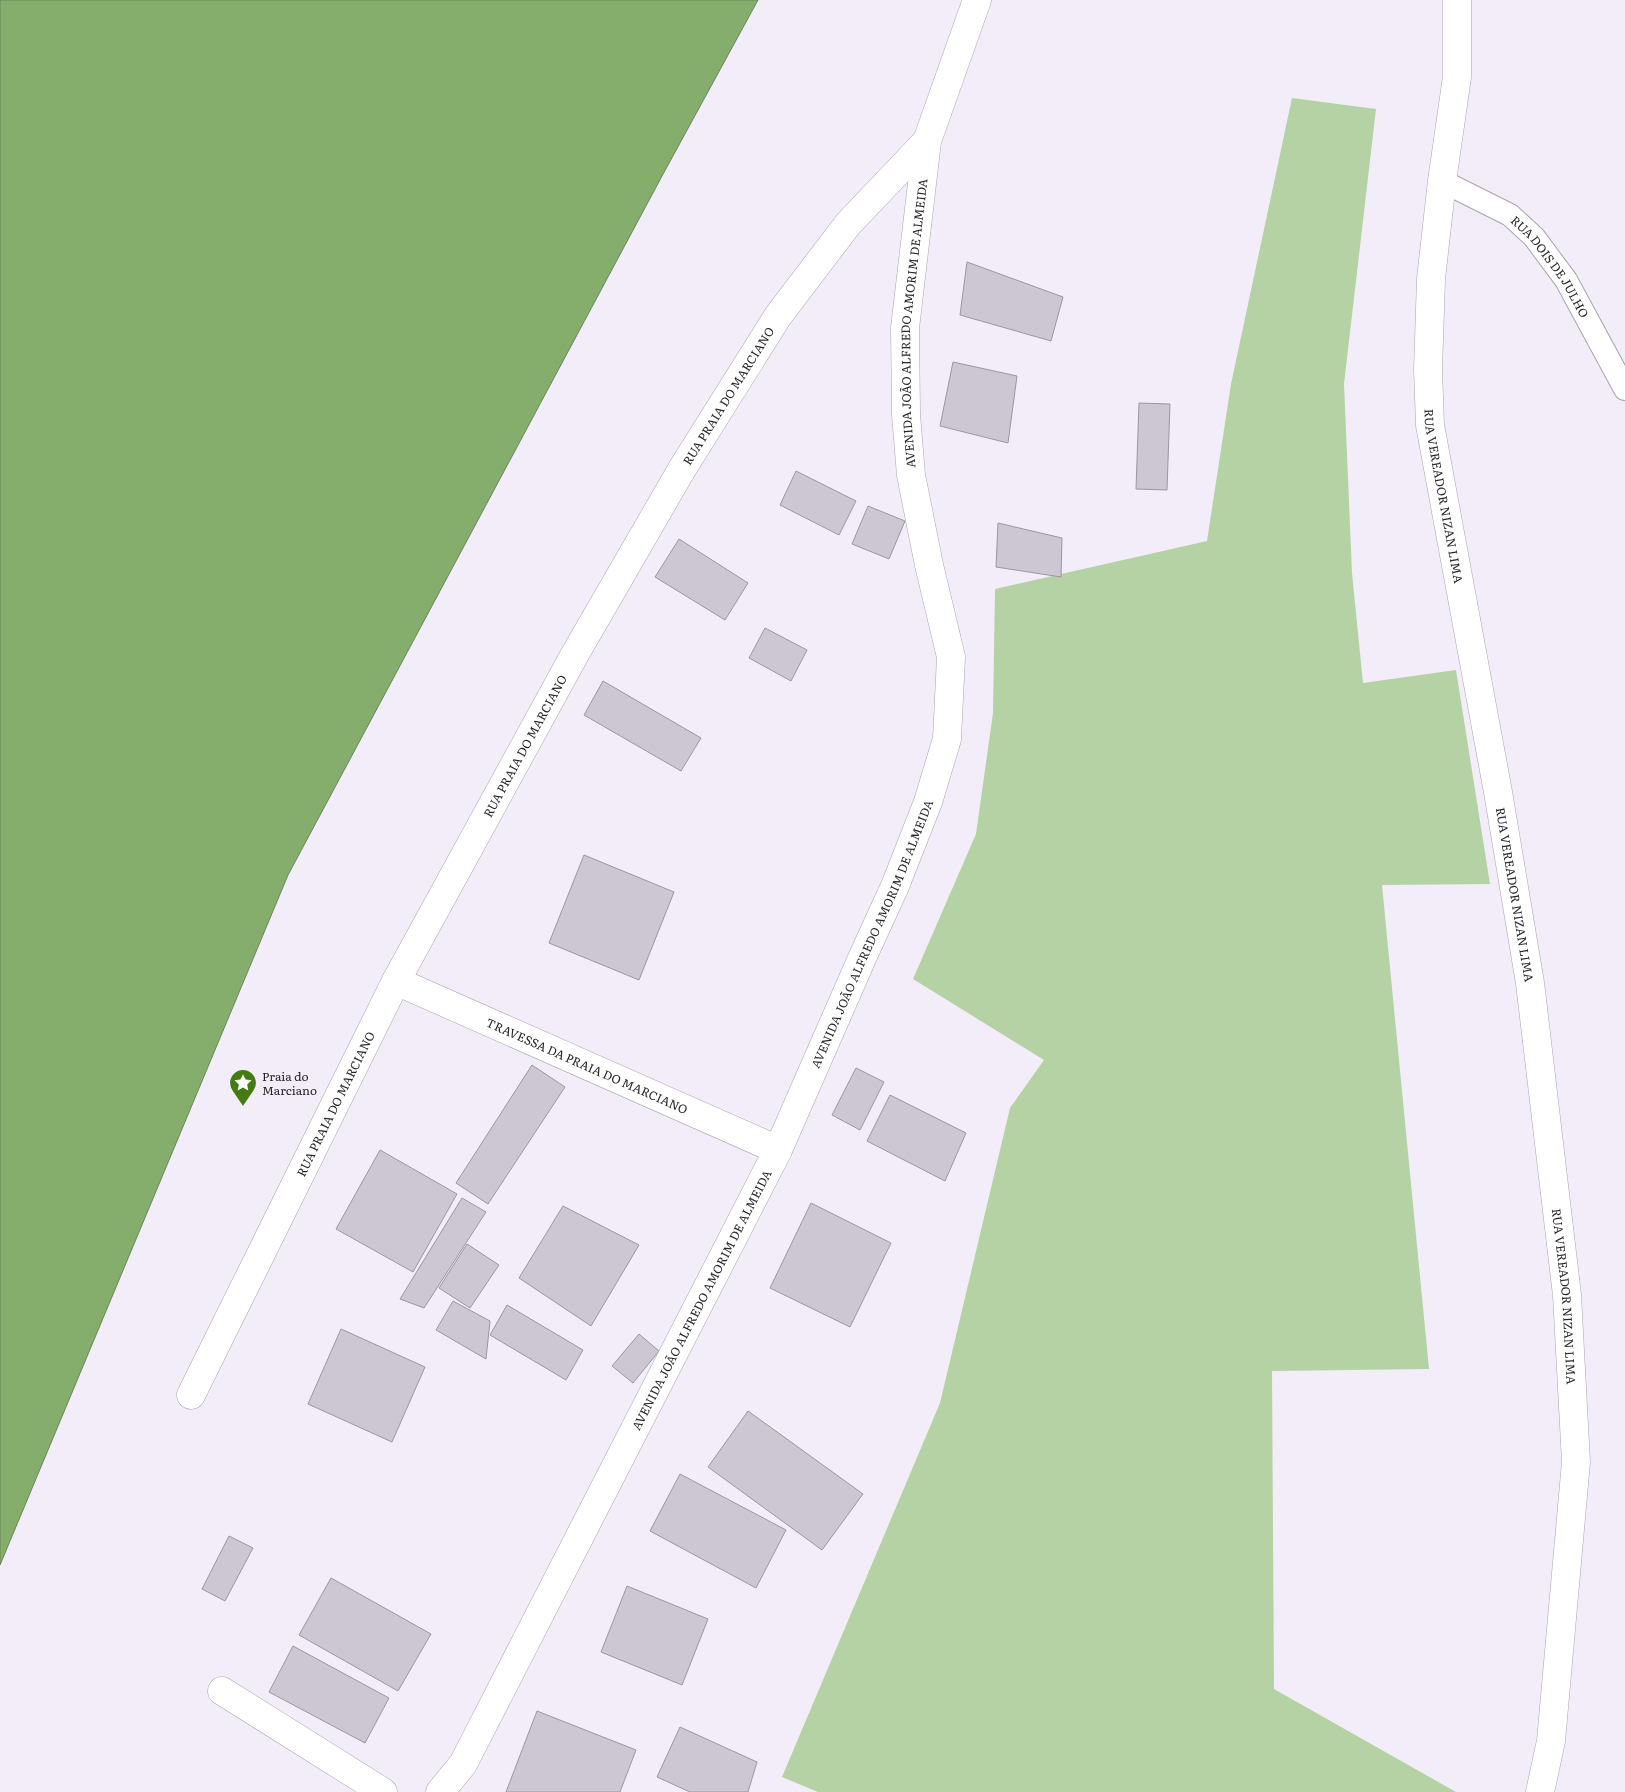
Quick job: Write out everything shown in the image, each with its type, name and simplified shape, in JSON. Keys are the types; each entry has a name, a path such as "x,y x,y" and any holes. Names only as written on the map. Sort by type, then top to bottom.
{"street":[{"name":"AVENIDA JOÃO ALFREDO AMORIM DE ALMEIDA","path":"440,1792 463,1764 778,1150 863,956 896,886 928,802 946,739 951,657 929,565 912,475 906,415 906,328 927,141 977,0"},
{"name":"RUA VEREADOR NIZAN LIMA","path":"1457,0 1457,77 1442,181 1431,279 1428,370 1430,425 1498,792 1530,983 1567,1295 1576,1462 1551,1741 1540,1792"},
{"name":"RUA PRAIA DO MARCIANO","path":"191,1395 396,981 575,654 682,469 778,316 848,224 927,141"},
{"name":"TRAVESSA DA PRAIA DO MARCIANO","path":"396,981 778,1150"},
{"path":"222,1691 383,1792"}],"lane":[{"name":"RUA DOIS DE JULHO","path":"1442,181 1510,215 1534,237 1566,280 1625,389"}],"shaded area":[{"path":"0,0 758,0 288,875 0,1565"},
{"path":"1292,98 1376,109 1344,384 1352,573 1363,683 1456,670 1490,884 1382,885 1429,1369 1272,1371 1274,1689 1456,1792 818,1792 782,1777 940,1403 1010,1108 1044,1060 913,979 976,834 993,713 995,589 1207,541 1231,384"}],"building":[{"path":"967,262 1063,297 1051,341 960,315"},
{"path":"953,362 1017,376 1008,443 940,426"},
{"path":"1139,403 1170,404 1167,490 1136,489"},
{"path":"796,471 856,501 839,535 780,505"},
{"path":"868,506 905,521 889,559 852,544"},
{"path":"998,523 1062,538 1061,577 996,567"},
{"path":"679,539 748,583 725,620 655,577"},
{"path":"765,628 807,650 791,681 749,658"},
{"path":"603,681 701,738 681,771 584,715"},
{"path":"584,855 674,892 639,980 549,943"},
{"path":"532,1065 565,1087 488,1204 456,1183"},
{"path":"856,1068 884,1082 860,1130 832,1115"},
{"path":"890,1095 966,1133 945,1181 867,1141"},
{"path":"380,1150 457,1194 413,1272 336,1229"},
{"path":"462,1198 486,1212 424,1308 400,1299"},
{"path":"811,1203 891,1243 850,1327 770,1288"},
{"path":"563,1206 639,1245 591,1326 519,1278"},
{"path":"467,1244 499,1265 470,1308 439,1288"},
{"path":"453,1301 490,1321 486,1359 436,1330"},
{"path":"507,1305 583,1350 566,1380 490,1335"},
{"path":"341,1329 425,1367 392,1442 308,1404"},
{"path":"639,1334 659,1351 633,1383 612,1366"},
{"path":"748,1411 863,1494 822,1550 708,1467"},
{"path":"680,1474 786,1530 756,1588 650,1531"},
{"path":"229,1536 253,1548 225,1601 202,1589"},
{"path":"331,1578 431,1634 398,1691 299,1635"},
{"path":"627,1586 708,1619 682,1685 601,1652"},
{"path":"293,1646 389,1698 365,1743 269,1692"},
{"path":"537,1711 636,1750 620,1792 506,1792"},
{"path":"680,1727 757,1762 748,1792 690,1792 657,1777"}],"place":[{"name":"Praia do Marciano","path":"243,1107"}]}
